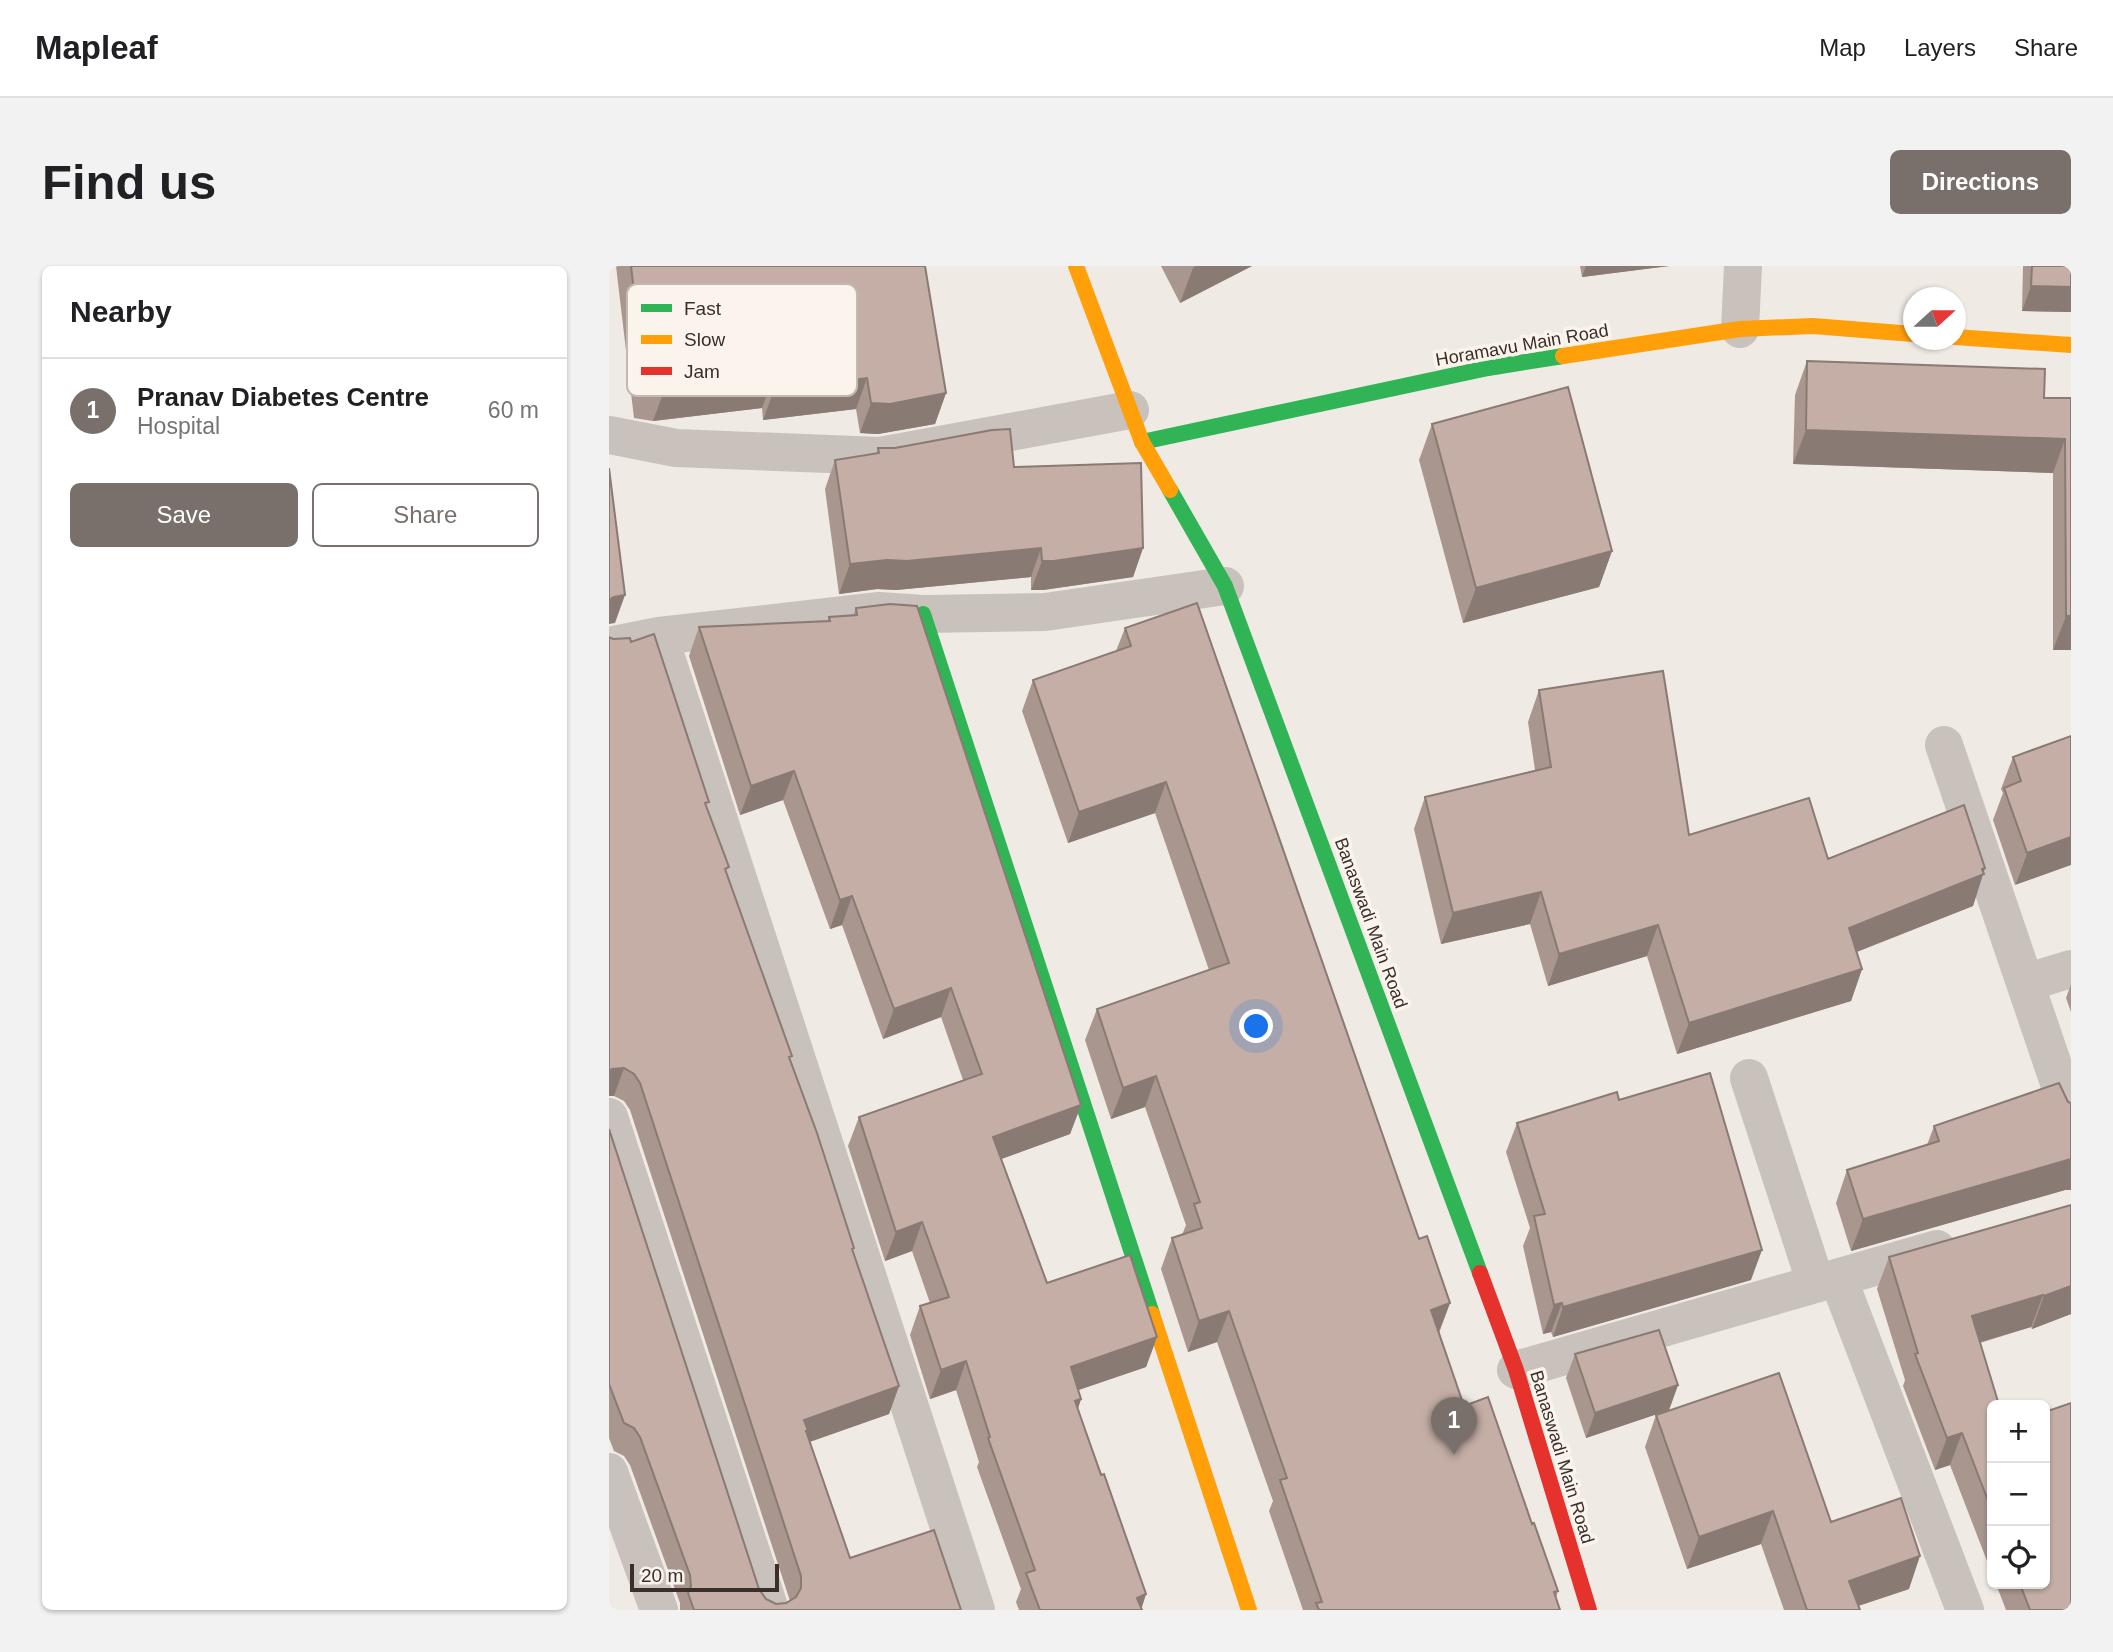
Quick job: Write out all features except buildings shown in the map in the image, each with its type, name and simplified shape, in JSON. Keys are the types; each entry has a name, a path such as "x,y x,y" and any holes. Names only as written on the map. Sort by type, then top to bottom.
{"street":[{"name":"Banaswadi Main Road","path":"1076,266 1136,426 1225,586 1516,1370 1588,1610"},
{"path":"1740,329 1743,266"},
{"name":"Horamavu Main Road","path":"1136,426 1740,329 1813,327 1903,333"},
{"path":"1966,338 2071,345"},
{"path":"609,435 676,447 880,456 1136,426"},
{"path":"609,646 659,636 879,611 923,614 1045,612 1225,586"},
{"path":"923,614 1249,1610"},
{"path":"659,636 976,1610"},
{"path":"1944,745 2071,1118"},
{"path":"2025,983 2071,969"},
{"path":"1749,1078 1827,1281 1965,1610"},
{"path":"609,1117 770,1610"},
{"path":"1516,1370 1964,1241"},
{"path":"609,1472 659,1610"}],"traffic: fast":[{"path":"1142,442 1488,368 1563,356"},
{"path":"1170,490 1225,586 1480,1273"},
{"path":"923,614 1152,1314"}],"traffic: slow":[{"path":"1076,266 1142,442 1170,490"},
{"path":"1563,356 1740,329 1813,326 1903,333"},
{"path":"1966,338 2071,345"},
{"path":"1152,1314 1249,1610"}],"traffic: jam":[{"path":"1480,1273 1516,1370 1589,1610"}],"place":[{"name":"Pranav Diabetes Centre","path":"1454,1455"}]}
